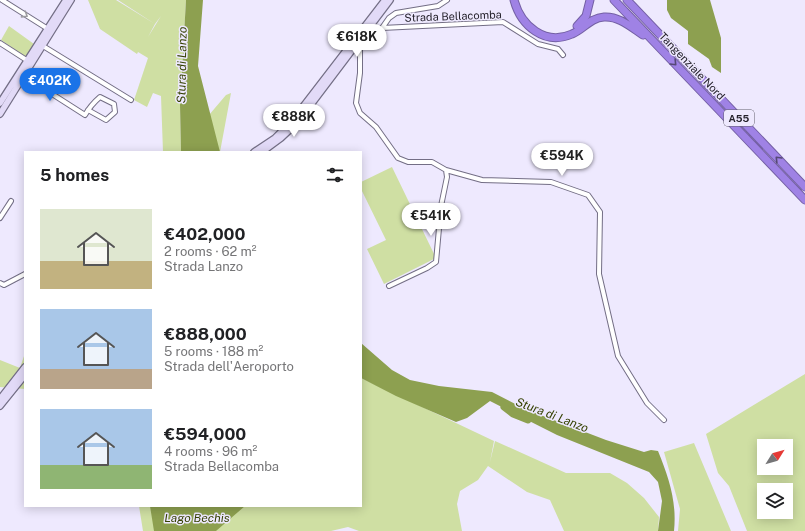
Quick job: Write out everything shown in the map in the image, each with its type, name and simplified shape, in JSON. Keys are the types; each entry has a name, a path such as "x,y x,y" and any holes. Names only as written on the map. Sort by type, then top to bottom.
{"highway":[{"path":"514,0 518,11 526,24 545,36 558,38 571,35 594,19 608,17 623,22 655,44"},
{"path":"519,0 523,12 530,22 544,31 554,33 569,31 580,23 588,12 590,0"},
{"name":"Tangenziale Nord","path":"614,0 805,200"},
{"name":"Tangenziale Nord","path":"627,0 805,187"},
{"path":"633,0 642,16"}],"main road":[{"path":"0,103 29,62 66,0"},
{"path":"0,114 5,96 24,76 29,62 43,46 71,0"},
{"path":"263,151 289,131 356,46 383,3 390,0"},
{"path":"255,151 282,132 308,105"},
{"path":"0,399 24,368"},
{"path":"0,406 24,376"}],"street":[{"path":"2,0 48,29"},
{"name":"Strada Bellacomba","path":"356,46 382,28 389,18 396,13 438,6 447,0"},
{"name":"Strada Bellacomba","path":"382,28 503,22 538,44 558,49 563,55"},
{"path":"0,42 29,62"},
{"path":"43,46 131,100"},
{"path":"356,46 360,73 356,103 360,113 376,128 398,158 408,162 432,162 446,170 482,180 551,182 588,195 600,212 600,274 618,356 647,403 664,420"},
{"path":"24,76 85,115 88,110 92,104 100,97 114,104 115,112 106,120 88,110"},
{"path":"389,286 427,268 436,262 441,206 447,177 446,170"},
{"path":"0,218 11,201"},
{"path":"0,283 4,285 24,275"}],"shaded area":[{"path":"88,0 116,0 155,24 118,0 186,0 180,105 181,151 163,151 161,96 153,93 147,107 134,100 148,58 138,52 137,54 100,29","holes":["161,16 148,37 155,24"]},
{"path":"9,26 34,44 26,57 1,40"},
{"path":"231,93 220,151 215,151 209,115 226,95"},
{"path":"392,167 436,258 384,284 367,249 386,240 362,191 362,182"},
{"path":"24,356 24,389 0,387 0,360 20,368"},
{"path":"805,374 805,531 747,531 729,486 718,473 706,434"},
{"path":"362,378 494,441 490,462 495,441 566,473 610,473 627,483 644,498 659,517 658,531 564,531 550,500 527,492 488,466 478,480 460,491 457,504 462,531 359,531 348,527 331,531 143,531 139,507 362,507"},
{"path":"694,443 731,531 678,531 680,509 664,452"}],"water":[{"path":"186,0 203,0 198,66 220,151 181,151 180,105"},
{"path":"667,0 710,0 721,38 721,73 712,67 709,59 688,44 688,31 671,18 667,10"},
{"path":"362,344 392,370 410,380 439,386 492,392 525,409 606,440 644,452 651,450 658,451 666,471 673,500 675,520 674,531 658,531 662,501 658,482 649,472 557,435 490,401 467,418 456,422 396,396 362,379"},
{"name":"Lago Bechis","path":"150,507 244,507 216,531 154,531"}],"waterway":[{"name":"Stura di Lanzo","path":"504,407 513,414 528,420"}]}
